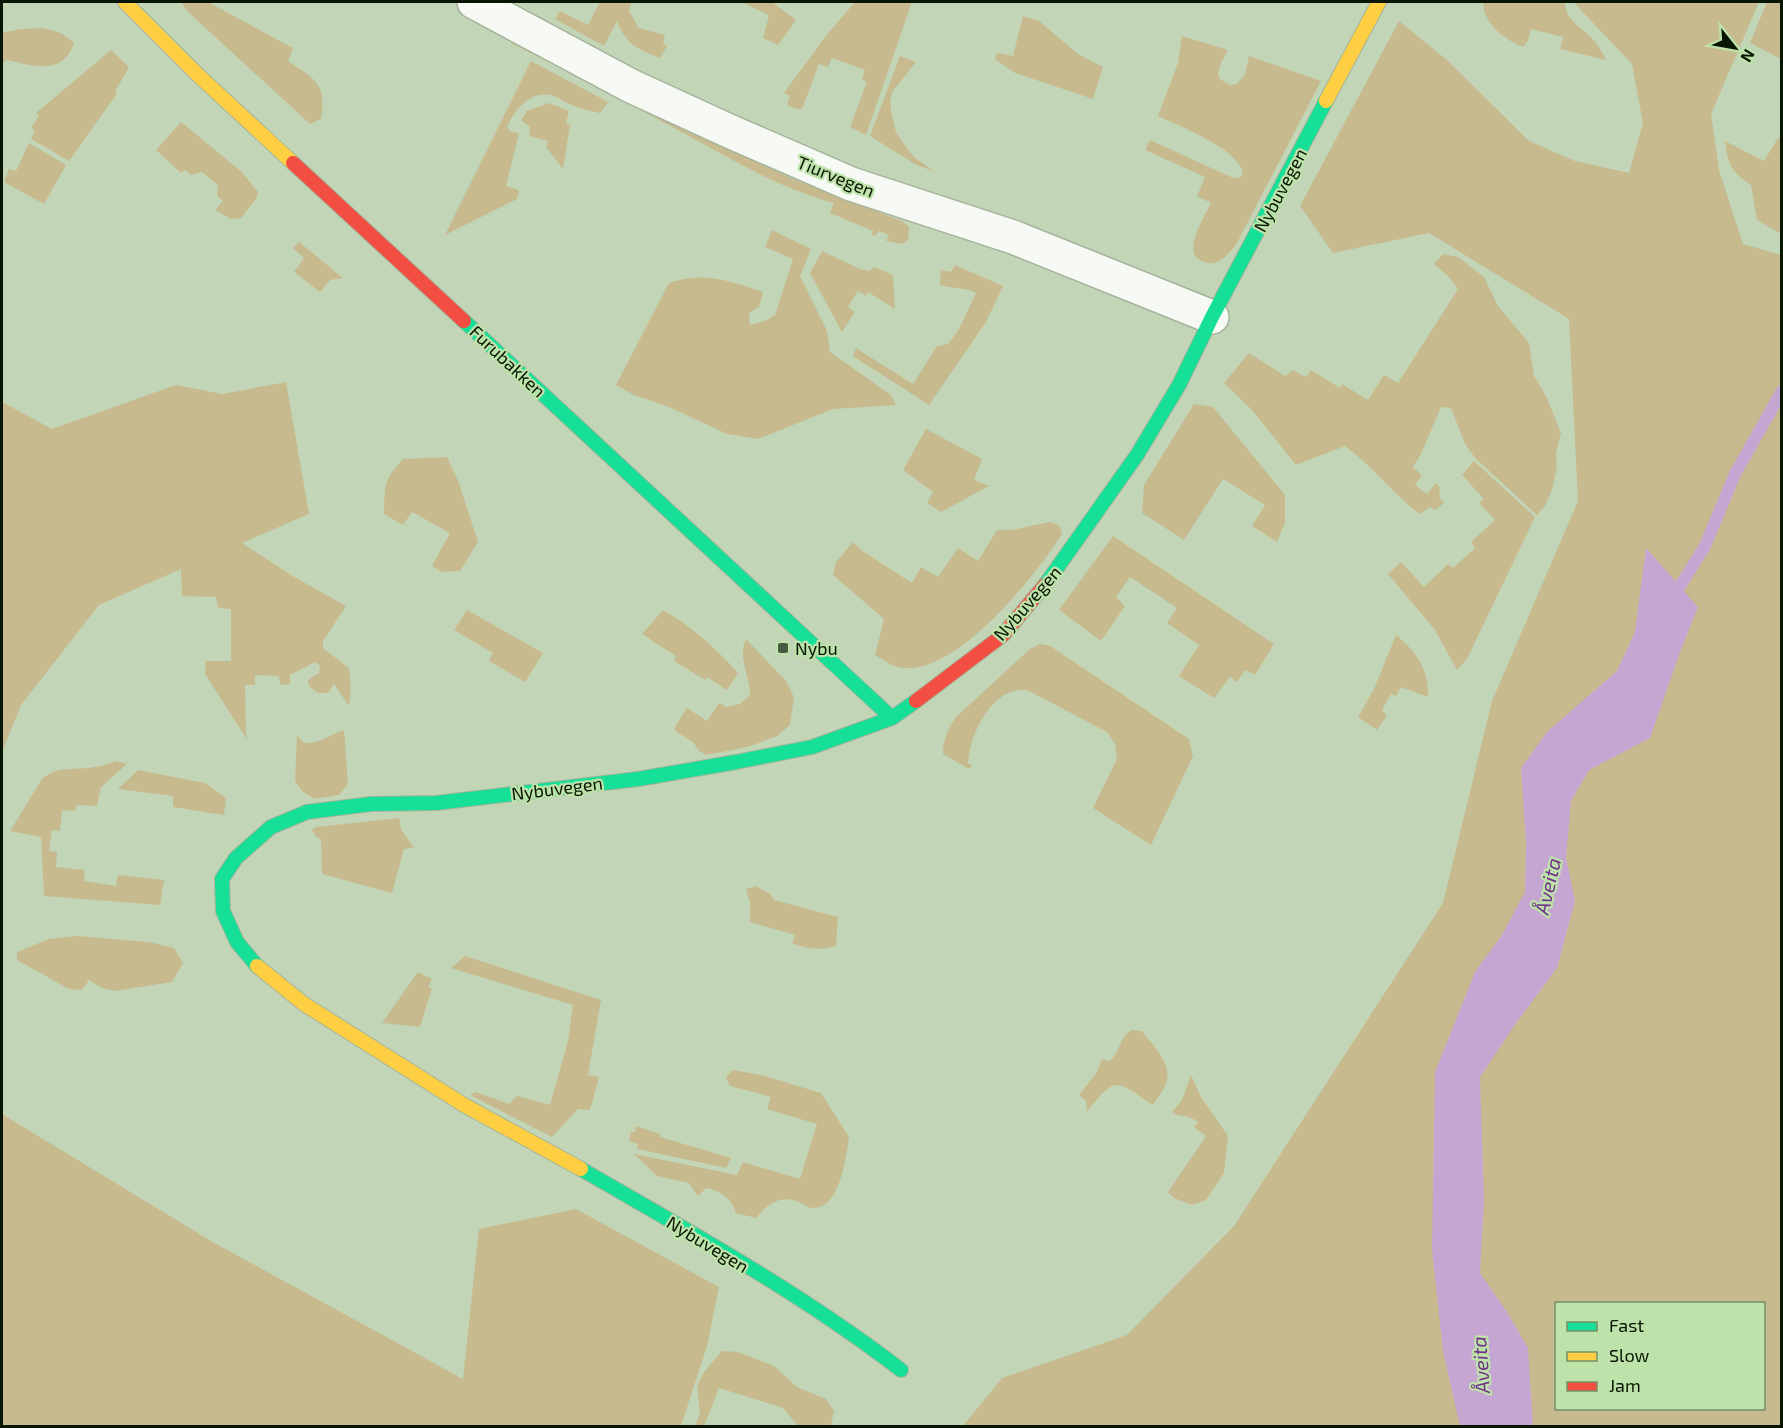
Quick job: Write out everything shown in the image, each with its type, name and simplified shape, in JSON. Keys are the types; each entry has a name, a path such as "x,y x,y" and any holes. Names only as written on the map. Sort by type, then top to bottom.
{"street":[{"name":"Furubakken","path":"125,2 231,106 892,718"},
{"name":"Tiurvegen","path":"474,2 632,86 851,184 1013,237 1212,317"},
{"name":"Nybuvegen","path":"902,1370 862,1340 743,1263 578,1167 464,1105 304,1004 261,971 237,942 223,911 222,879 236,858 271,826 307,812 371,804 436,803 638,779 736,762 812,747 892,718 933,690 1003,635 1052,577 1137,455 1179,385 1212,317 1379,2"}],"shaded area":[{"path":"181,2 208,2 293,48 288,61 312,78 320,90 321,119 310,124 187,11"},
{"path":"600,2 632,2 629,11 639,28 665,35 663,44 667,46 660,58 645,52 629,41 617,21 604,46 555,19 560,11 588,25"},
{"path":"741,2 772,2 796,20 778,45 763,38 769,15"},
{"path":"855,2 912,2 866,135 850,127 867,82 862,79 865,70 832,58 828,67 819,64 802,109 787,105 790,96 784,93 825,37"},
{"path":"1483,2 1565,2 1572,20 1592,38 1606,60 1560,49 1563,37 1531,29 1528,41 1523,47 1496,30 1487,17"},
{"path":"1576,2 1759,2 1711,114 1719,170 1743,244 1781,255 1781,1426 963,1426 1002,1378 1127,1335 1234,1226 1443,903 1492,701 1578,501 1569,319 1429,233 1333,253 1300,206 1399,21 1447,60 1529,141 1575,161 1629,173 1643,123 1632,64 1576,5"},
{"path":"1767,2 1781,2 1781,59 1750,43"},
{"path":"1023,16 1039,21 1078,54 1103,67 1093,99 1015,73 995,59 997,53 1013,56"},
{"path":"43,28 61,33 74,43 63,60 46,66 27,65 7,60 2,64 2,33"},
{"path":"1182,36 1228,50 1218,73 1220,79 1230,85 1237,84 1245,74 1249,56 1321,81 1236,245 1216,263 1206,263 1200,260 1196,257 1193,247 1199,227 1211,203 1197,196 1205,177 1145,150 1150,140 1231,177 1240,178 1243,174 1239,165 1220,147 1158,116 1178,63"},
{"path":"513,41 786,176 902,221 909,227 908,240 902,244 886,241 889,235 879,231 875,236 872,235 873,231 830,213 834,203 760,174 511,43"},
{"path":"111,50 129,67 116,90 116,95 69,161 31,139 35,130 31,128 39,116 36,113"},
{"path":"900,56 916,62 893,91 890,101 896,132 914,157 935,172 915,164 870,136"},
{"path":"531,61 608,102 600,113 579,108 550,95 536,96 524,103 514,114 507,127 511,132 519,133 506,186 519,190 517,199 445,235"},
{"path":"549,103 569,111 566,123 570,125 563,169 546,147 548,141 529,136 530,127 521,120 527,111"},
{"path":"181,122 242,172 258,192 256,199 241,218 231,219 215,210 223,201 217,196 218,185 202,172 191,175 185,170 181,173 156,150"},
{"path":"1778,138 1782,140 1781,234 1757,220 1751,185 1732,167 1725,141 1764,161"},
{"path":"29,143 66,165 44,204 4,182 9,169 16,171"},
{"path":"772,230 811,249 800,276 827,331 830,352 891,395 896,405 833,409 758,439 727,434 669,407 634,395 616,385 669,283 682,279 706,278 739,284 763,292 759,307 749,313 750,325 775,315 793,259 765,247"},
{"path":"299,242 343,278 330,280 320,292 294,272 304,258 293,248"},
{"path":"822,251 860,269 869,271 874,267 893,275 895,309 868,292 866,296 858,291 848,307 855,312 842,332 810,273"},
{"path":"1443,254 1458,257 1484,277 1498,306 1529,343 1534,376 1546,396 1561,433 1556,453 1557,467 1552,490 1545,506 1537,515 1476,459 1465,444 1451,408 1441,407 1413,467 1422,475 1415,485 1427,494 1436,483 1440,488 1439,497 1444,503 1435,510 1430,507 1419,514 1345,446 1296,465 1252,410 1224,383 1249,353 1285,376 1293,370 1306,377 1311,370 1340,388 1342,384 1368,400 1384,375 1398,383 1458,289 1434,264"},
{"path":"955,265 1003,286 986,322 929,405 853,356 856,348 913,384 937,346 948,344 959,329 976,293 940,285 941,270 951,272"},
{"path":"286,382 309,514 242,543 291,575 346,606 323,641 323,648 349,668 351,689 349,706 334,684 328,693 318,693 309,686 308,680 319,673 320,666 315,662 290,675 290,684 280,685 279,676 255,675 255,685 245,685 248,741 205,674 206,661 231,661 231,609 218,608 216,597 182,596 181,569 99,605 21,705 2,752 2,402 52,429 176,385 222,394"},
{"path":"1194,404 1213,407 1285,495 1285,523 1277,542 1252,526 1265,505 1223,479 1184,540 1142,513 1144,485"},
{"path":"926,429 982,459 974,480 989,486 941,512 927,503 933,492 903,470"},
{"path":"447,457 459,483 478,542 460,571 442,572 432,566 450,533 412,512 403,525 384,514 388,478 403,459"},
{"path":"1474,461 1535,517 1467,659 1457,670 1435,630 1388,574 1401,562 1424,587 1448,564 1453,568 1475,548 1471,542 1495,520 1479,503 1484,499 1462,475"},
{"path":"1049,522 1059,525 1062,534 1013,598 965,643 941,659 917,667 895,666 875,655 884,619 833,575 836,562 853,542 861,550 912,583 921,567 938,577 958,548 978,561 997,530 1013,530"},
{"path":"1113,536 1274,644 1255,675 1245,670 1237,682 1230,677 1214,698 1179,676 1199,645 1167,623 1177,608 1130,577 1116,597 1125,606 1101,641 1059,610"},
{"path":"467,610 543,653 525,682 489,661 493,653 454,630"},
{"path":"663,610 703,638 738,673 727,690 707,677 705,680 674,661 676,656 642,634"},
{"path":"1396,635 1410,648 1420,662 1426,678 1428,697 1401,687 1396,696 1391,694 1382,710 1387,715 1377,730 1358,717 1374,689"},
{"path":"746,639 786,681 794,697 790,725 777,736 748,747 706,755 699,751 693,742 675,731 675,727 687,708 707,721 719,703 726,707 740,704 750,695 743,659"},
{"path":"1040,644 1050,646 1189,739 1193,756 1151,845 1093,808 1117,759 1115,744 1107,732 1027,690 1014,691 1003,696 985,714 973,739 968,763 972,765 969,769 943,754 946,734 956,717 1030,649"},
{"path":"344,730 348,784 339,795 314,799 302,791 295,781 297,735 304,743 310,743"},
{"path":"117,761 127,764 101,787 97,806 77,805 75,811 62,810 60,831 52,830 49,851 57,852 56,867 85,870 84,881 116,886 118,875 164,880 160,905 44,896 41,837 10,831 42,779 48,775 59,770 92,768"},
{"path":"138,770 205,783 226,798 224,815 173,807 173,796 118,789"},
{"path":"399,818 401,829 414,848 404,849 392,893 322,874 321,839 316,837 312,830 316,827"},
{"path":"756,886 770,894 774,900 838,917 836,946 819,949 803,947 792,943 795,935 750,922 750,902 746,889"},
{"path":"77,936 149,942 174,948 183,963 172,982 115,991 102,988 89,980 82,990 69,989 17,960 17,952 49,939"},
{"path":"465,956 601,1000 588,1075 599,1077 590,1110 578,1109 552,1137 470,1095 476,1092 509,1104 517,1096 550,1105 568,1041 573,1005 451,968"},
{"path":"418,972 432,979 428,987 432,988 420,1027 382,1023"},
{"path":"1132,1030 1142,1031 1163,1060 1167,1080 1163,1090 1153,1105 1131,1090 1117,1085 1104,1092 1087,1112 1086,1101 1079,1095 1097,1072 1102,1059 1110,1061 1125,1036"},
{"path":"733,1070 765,1076 821,1093 849,1137 836,1191 822,1206 811,1208 790,1199 784,1199 773,1202 756,1218 736,1213 729,1199 721,1193 706,1188 698,1196 689,1183 657,1176 634,1154 737,1175 743,1162 800,1179 817,1124 767,1109 771,1097 730,1086 726,1077"},
{"path":"1191,1075 1201,1097 1228,1136 1224,1173 1206,1200 1192,1205 1174,1198 1168,1192 1206,1136 1194,1127 1198,1122 1172,1112 1182,1100"},
{"path":"2,1114 211,1241 463,1379 479,1229 576,1209 719,1287 707,1346 681,1426 2,1426"},
{"path":"636,1126 660,1134 660,1137 731,1158 726,1168 637,1149 638,1144 629,1141 631,1132 635,1132"},
{"path":"722,1351 738,1352 774,1366 797,1387 826,1399 834,1411 831,1426 798,1426 783,1408 719,1388 704,1426 695,1426 700,1413 697,1386 704,1372"}],"water":[{"path":"1646,548 1698,607 1650,738 1589,770 1571,801 1566,858 1575,901 1557,968 1480,1077 1484,1201 1480,1273 1528,1348 1533,1426 1460,1426 1443,1351 1432,1249 1435,1072 1475,972 1502,935 1525,892 1526,844 1521,768 1547,732 1617,671 1635,632"}],"waterway":[{"name":"Åveita","path":"1672,599 1705,546 1735,474 1782,391"}],"traffic: fast":[{"path":"1045,585 1137,455 1179,385 1212,317 1326,101"},
{"path":"464,321 892,718"},
{"path":"257,966 237,942 223,911 222,879 236,858 271,827 307,812 371,804 436,803 638,779 736,762 812,747 892,718 916,701"},
{"path":"581,1169 785,1289 901,1370"}],"traffic: slow":[{"path":"125,2 199,76 293,163"},
{"path":"1326,101 1379,2"},
{"path":"257,966 304,1004 464,1105 581,1169"}],"traffic: jam":[{"path":"293,163 464,321"},
{"path":"916,701 1003,635 1045,585"}],"place":[{"name":"Nybu","path":"783,648"}]}
